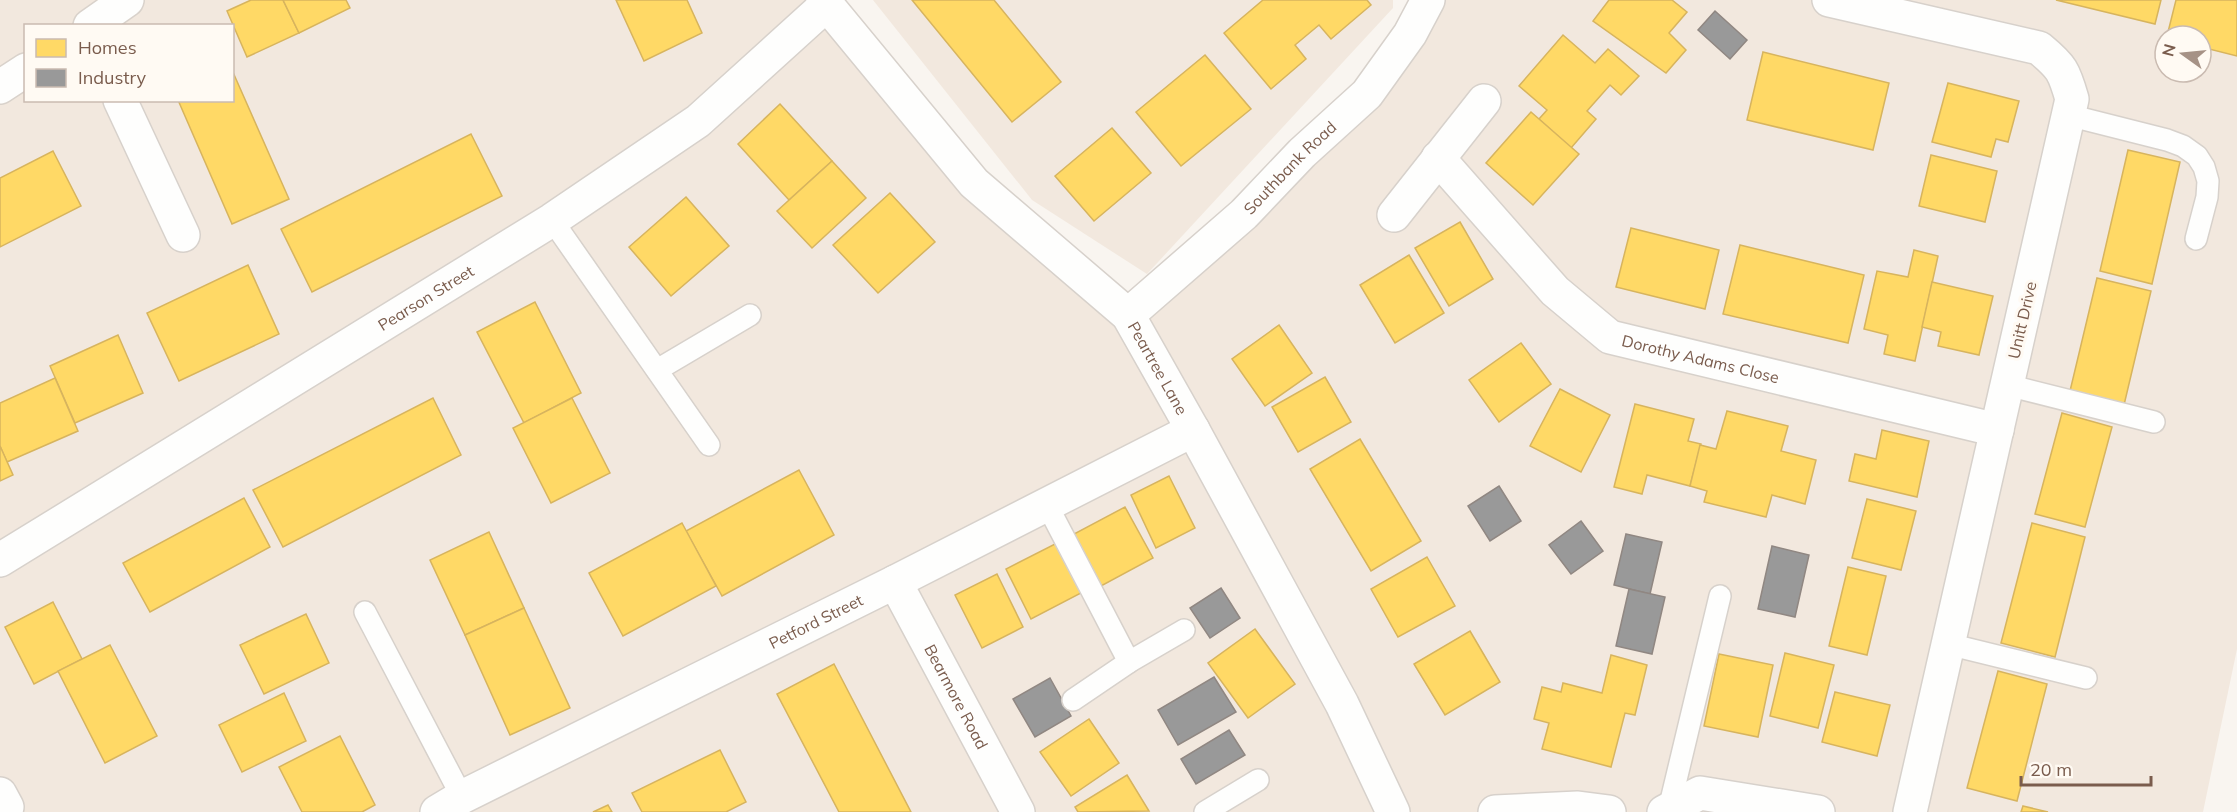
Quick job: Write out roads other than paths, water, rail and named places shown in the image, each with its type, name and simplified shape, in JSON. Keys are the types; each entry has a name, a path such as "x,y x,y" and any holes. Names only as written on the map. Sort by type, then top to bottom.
{"street":[{"path":"93,24 127,0"},
{"name":"Southbank Road","path":"1128,315 1244,214 1302,153 1367,94 1410,34 1428,0"},
{"name":"Unitt Drive","path":"1829,0 1866,3 2039,48 2064,72 2072,99 1910,812"},
{"name":"Peartree Lane","path":"825,2 974,183 1128,315 1342,704 1393,812"},
{"name":"Pearson Street","path":"0,560 552,220 698,121 825,2"},
{"path":"0,87 24,71"},
{"path":"1394,215 1484,101"},
{"path":"121,102 183,235"},
{"name":"Dorothy Adams Close","path":"1438,159 1555,291 1610,337 1997,430"},
{"name":"Petford Street","path":"450,805 1193,430"},
{"name":"Bearmore Road","path":"895,582 1018,812"},
{"path":"1666,811 1700,793 1714,803 1818,812"},
{"path":"1495,812 1578,808 1609,812"}],"lane":[{"path":"2068,115 2175,143 2197,156 2204,167 2208,181 2207,197 2196,239"},
{"path":"552,220 709,445"},
{"path":"657,370 750,315"},
{"path":"2007,385 2154,422"},
{"path":"1047,505 1129,662"},
{"path":"1666,811 1720,596"},
{"path":"365,612 450,805"},
{"path":"1073,700 1129,662 1184,630"},
{"path":"1948,644 2086,678"},
{"path":"1205,812 1258,780"}]}
